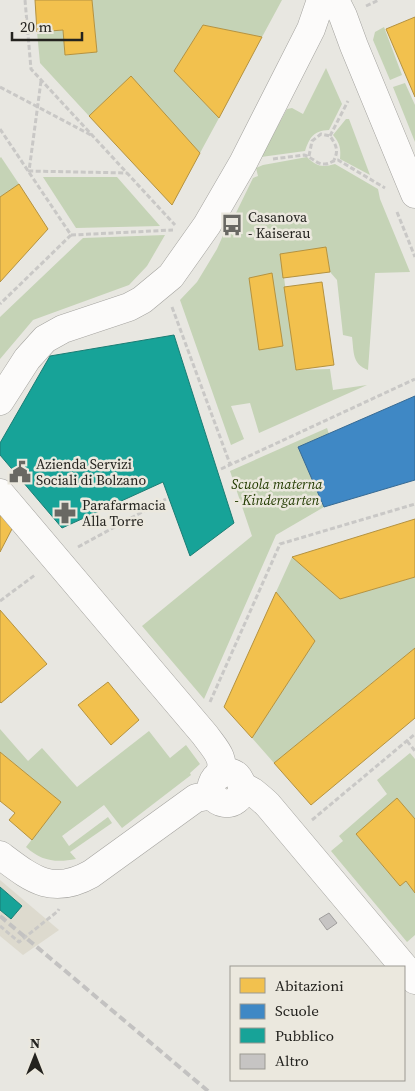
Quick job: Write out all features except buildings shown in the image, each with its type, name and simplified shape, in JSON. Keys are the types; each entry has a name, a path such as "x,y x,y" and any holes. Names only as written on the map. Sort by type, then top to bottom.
{"street":[{"path":"0,400 27,359 45,338 63,329 129,307 142,300 171,276 207,225 243,163 311,28 321,0"},
{"path":"330,0 337,4 343,16 415,194"},
{"path":"0,493 216,751 221,758 225,785"},
{"path":"0,855 41,881 62,885 78,882 196,798 225,785 268,805 403,966"},
{"path":"405,968 415,980"}],"path":[{"path":"0,304 71,235 180,230 31,69 25,0"},
{"path":"29,171 41,80"},
{"path":"0,87 93,136"},
{"path":"330,136 351,96"},
{"path":"0,128 71,235"},
{"path":"309,156 312,141 321,134 330,136 336,144 337,153 334,160"},
{"path":"243,163 304,155 317,162 326,164 338,160 388,190"},
{"path":"29,171 127,173"},
{"path":"163,284 230,464"},
{"path":"221,469 415,379"},
{"path":"0,601 56,559 166,499"},
{"path":"208,706 280,544 415,504"},
{"path":"294,835 415,734"},
{"path":"406,741 415,752"},
{"path":"0,926 19,942 58,911 62,885"}],"shaded area":[{"path":"0,880 59,930 23,955 0,936"}],"green space":[{"path":"92,0 282,0 262,37 203,25 174,71 219,118 200,153 131,77 89,116 40,63 37,32 63,30 65,55 97,52"},
{"path":"384,27 402,75 390,80 373,40 375,32"},
{"path":"326,68 342,104 329,130 316,133 305,151 261,157 287,109 292,108 303,114"},
{"path":"405,83 415,105 415,142 393,87"},
{"path":"346,119 349,119 370,175 340,159 340,146 333,135"},
{"path":"307,157 320,165 335,164 378,189 380,199 410,272 375,273 368,370 356,361 352,337 343,335 337,280 330,272 326,247 281,254 296,370 330,369 333,390 367,385 259,433 250,403 231,406 244,439 231,445 180,300 197,282 217,249 225,231 233,235 240,219 235,215 253,178 258,176 256,168"},
{"path":"0,158 19,184 0,197"},
{"path":"43,177 117,177 160,226 76,228"},
{"path":"165,235 147,266 129,285 33,320 0,359 0,317 83,238"},
{"name":"Scuola materna - Kindergarten","path":"327,428 329,434 298,447 324,507 276,535 204,699 142,626 252,536 230,471"},
{"path":"292,557 340,599 415,577 415,648 274,763 252,738 315,641 276,592"},
{"path":"0,729 28,761 42,748 77,787 149,731 170,758 186,745 200,764 190,773 191,775 122,828 104,805 62,836 69,846 108,817 112,823 70,852 76,859 49,860 37,855 26,847 61,802 0,752"},
{"path":"410,753 415,759 415,819 397,799 356,834 400,886 406,881 415,893 415,935 407,942 331,851 343,841 339,836 387,794 377,780"}],"railway":[{"path":"0,916 208,1091"}],"place":[{"name":"Casanova - Kaiserau","path":"232,225"},
{"name":"Azienda Servizi Sociali di Bolzano","path":"20,472"},
{"name":"Parafarmacia Alla Torre","path":"65,513"}]}
